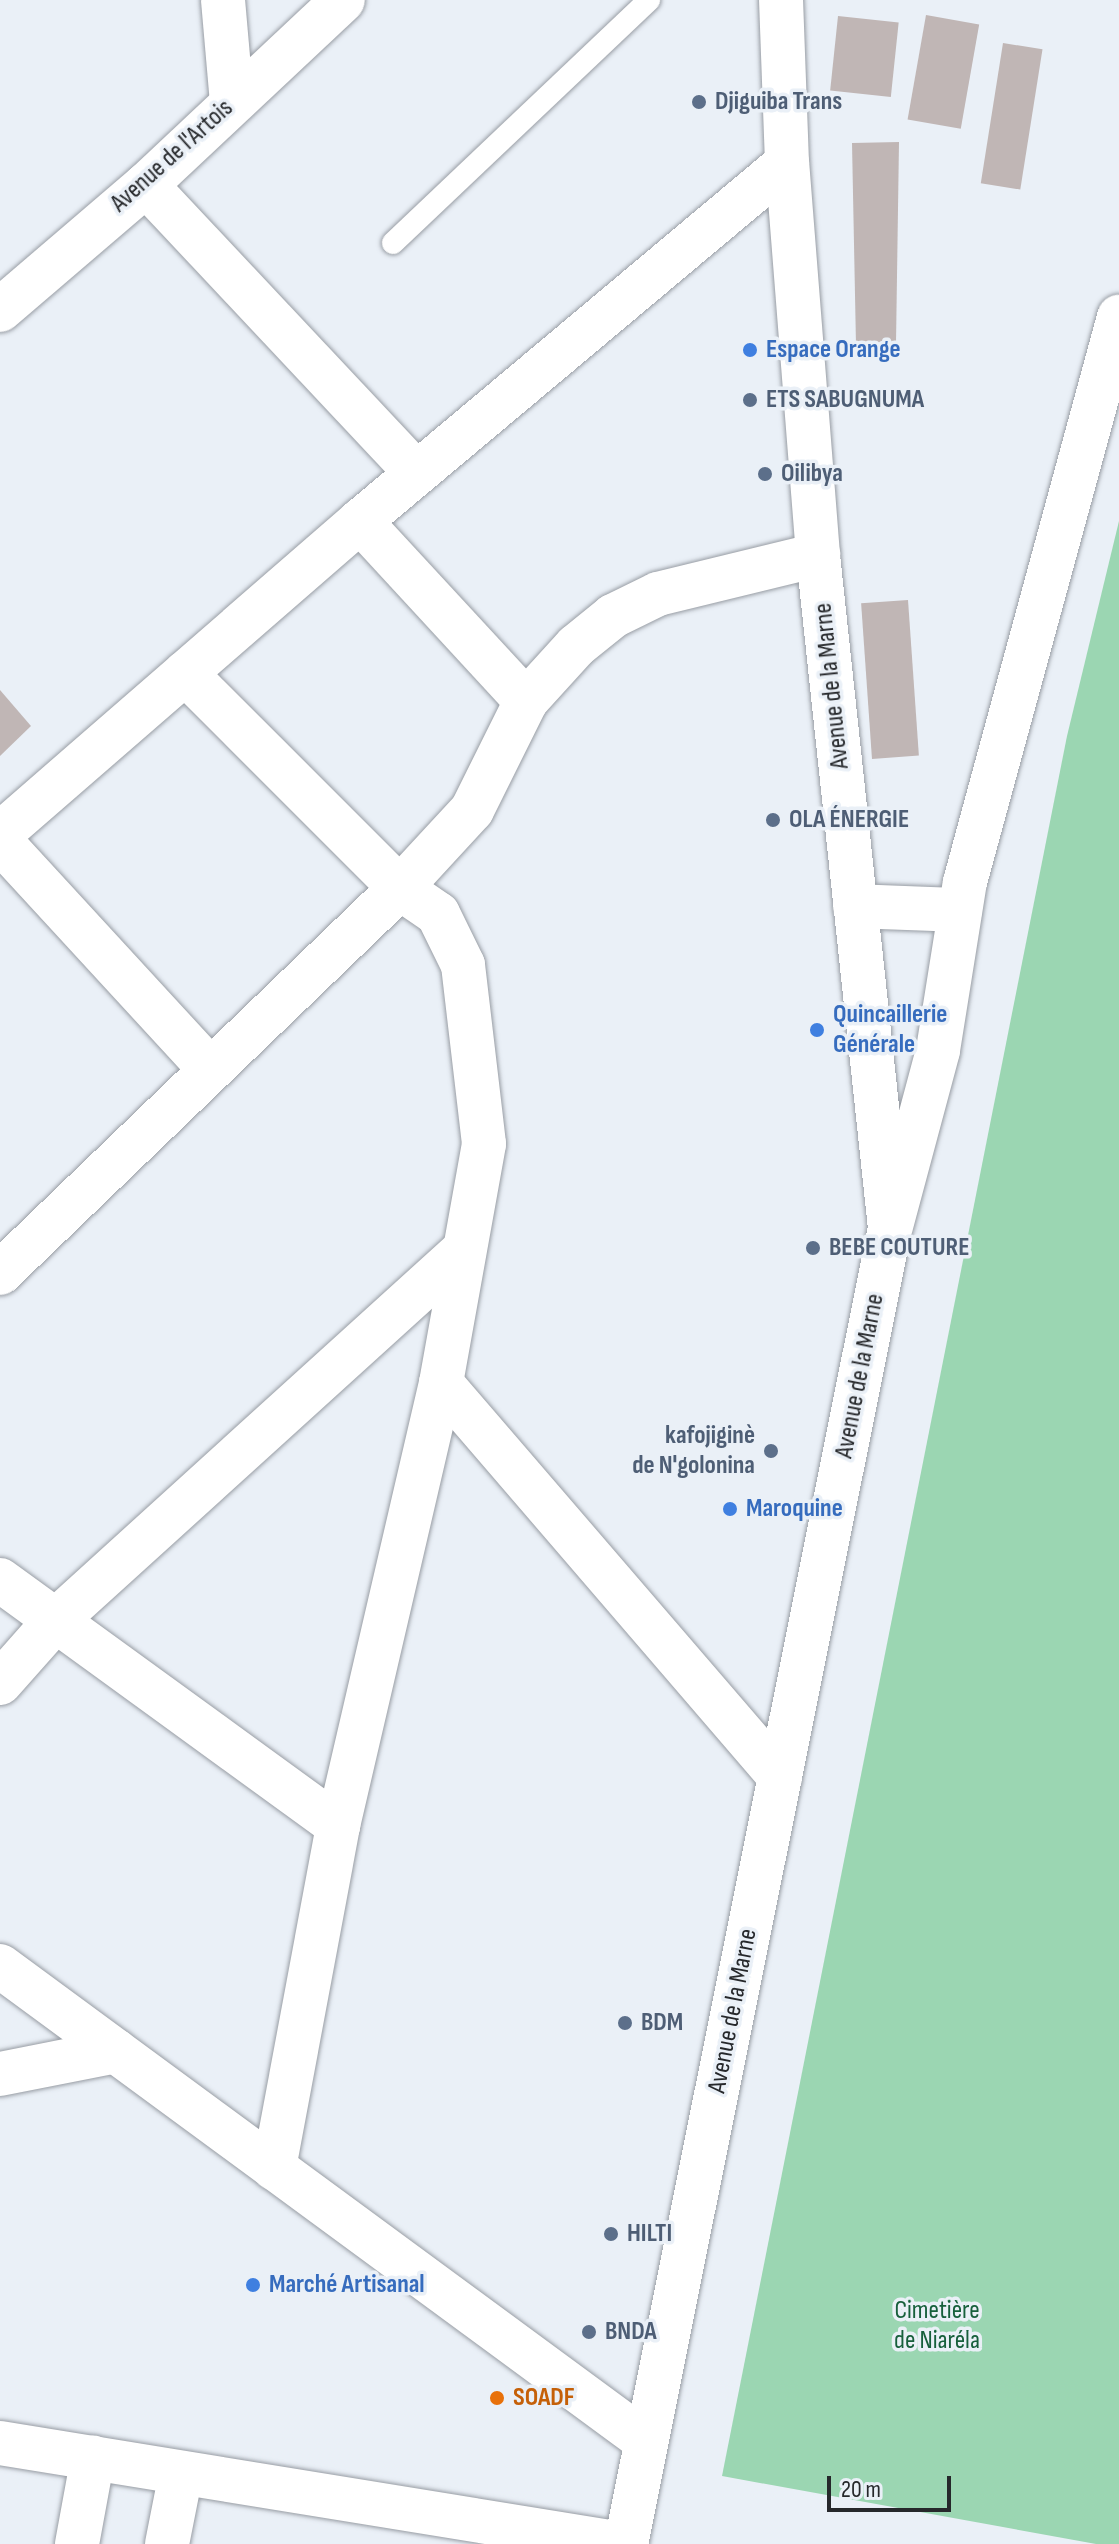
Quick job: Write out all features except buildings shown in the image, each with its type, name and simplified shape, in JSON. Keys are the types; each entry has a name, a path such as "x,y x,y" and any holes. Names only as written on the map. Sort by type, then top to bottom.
{"street":[{"path":"223,0 232,102"},
{"name":"Avenue de l'Artois","path":"0,310 146,185 343,0"},
{"name":"Avenue de la Marne","path":"624,2544 890,1228 818,555 787,163 781,0"},
{"path":"0,834 416,473 787,163"},
{"path":"146,185 416,473"},
{"path":"890,1228 938,1050 960,910 1119,317"},
{"path":"360,521 526,701"},
{"path":"0,1273 400,888 472,810 526,701 576,646 613,616 658,594 818,555"},
{"path":"185,673 400,888 438,914 463,965 484,1144 441,1383 338,1826 274,2168"},
{"path":"0,841 210,1069"},
{"path":"855,906 960,910"},
{"path":"0,1683 54,1622 464,1250"},
{"path":"441,1383 780,1777"},
{"path":"0,1580 338,1826"},
{"path":"0,1966 646,2441"},
{"path":"0,2074 116,2051"},
{"path":"0,2443 624,2544"},
{"path":"77,2544 93,2457"},
{"path":"167,2544 181,2473"}],"lane":[{"path":"393,243 649,0"}],"green space":[{"name":"Cimetière de Niaréla","path":"1119,521 1119,2544 1096,2544 722,2476 1067,736"}],"place":[{"name":"Djiguiba Trans","path":"699,102"},
{"name":"Espace Orange","path":"750,350"},
{"name":"ETS SABUGNUMA","path":"750,400"},
{"name":"Oilibya","path":"765,474"},
{"name":"OLA ÉNERGIE","path":"773,820"},
{"name":"Quincaillerie Générale","path":"817,1030"},
{"name":"BEBE COUTURE","path":"813,1248"},
{"name":"kafojiginè de N'golonina","path":"771,1451"},
{"name":"Maroquine","path":"730,1509"},
{"name":"BDM","path":"625,2023"},
{"name":"HILTI","path":"611,2234"},
{"name":"Marché Artisanal","path":"253,2285"},
{"name":"BNDA","path":"589,2332"},
{"name":"SOADF","path":"497,2398"}]}
